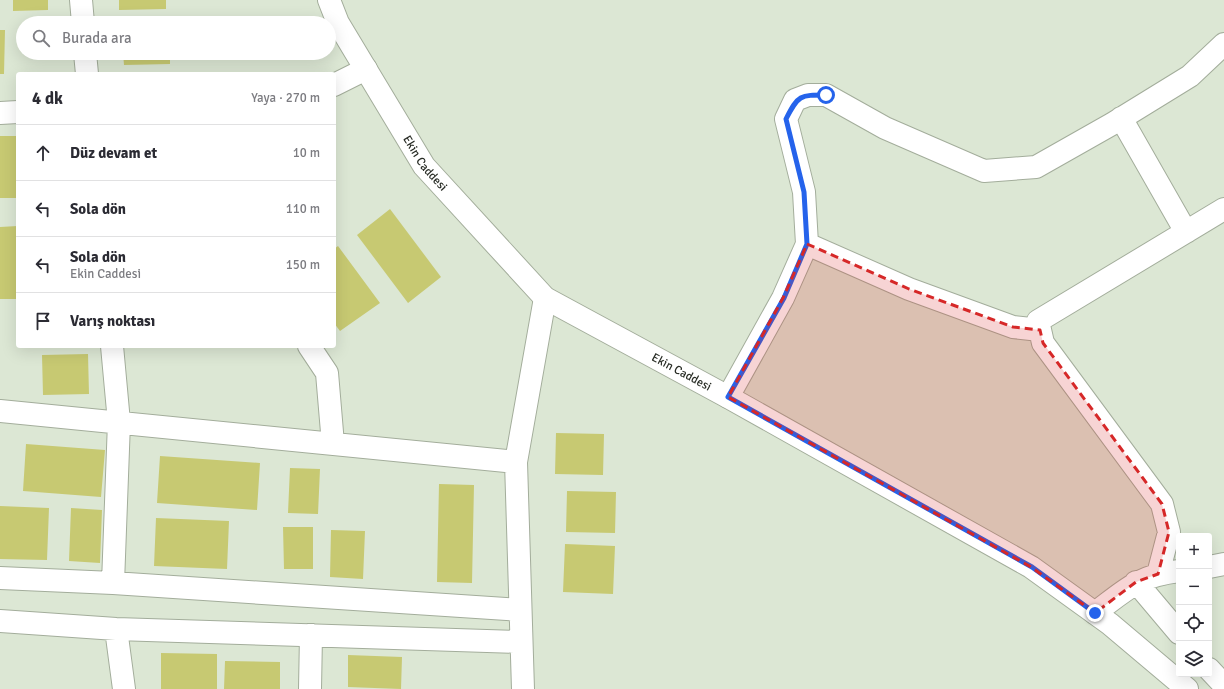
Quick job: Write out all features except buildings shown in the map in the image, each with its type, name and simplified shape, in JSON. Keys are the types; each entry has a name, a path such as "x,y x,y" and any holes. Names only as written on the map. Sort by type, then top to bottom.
{"street":[{"path":"81,0 82,16"},
{"name":"Ekin Caddesi","path":"329,0 335,16"},
{"name":"Ekin Caddesi","path":"336,18 424,166 546,298 728,397 1032,567 1095,613 1187,689"},
{"path":"728,397 784,298 807,244 804,192 786,119 795,100 808,95 826,95 885,128 984,170 1036,167 1190,76 1224,44"},
{"path":"86,60 87,72"},
{"path":"336,84 366,69"},
{"path":"0,113 16,112"},
{"path":"1121,118 1186,232"},
{"path":"1158,574 1169,532 1162,504 1043,343 1038,321 1224,209"},
{"path":"807,244 909,289 1014,328 1040,330"},
{"path":"522,689 516,462 546,298"},
{"path":"112,348 119,422 113,583"},
{"path":"310,348 327,373 333,444"},
{"path":"0,412 119,422 516,462"},
{"path":"1212,566 1224,564"},
{"path":"1095,613 1136,582 1158,574 1176,571"},
{"path":"0,578 113,583 520,610"},
{"path":"1136,582 1176,629"},
{"path":"0,621 116,629 521,642"},
{"path":"116,629 124,689"},
{"path":"310,689 311,635"},
{"path":"1212,672 1224,685"}],"highlighted area":[{"path":"807,244 909,289 1013,327 1040,330 1043,343 1162,504 1169,532 1158,574 1136,582 1095,613 1031,567 728,397 783,298"}],"route":[{"path":"826,95 808,95 795,100 786,119 804,192 807,244 784,298 728,397 1032,567 1095,613"}]}
